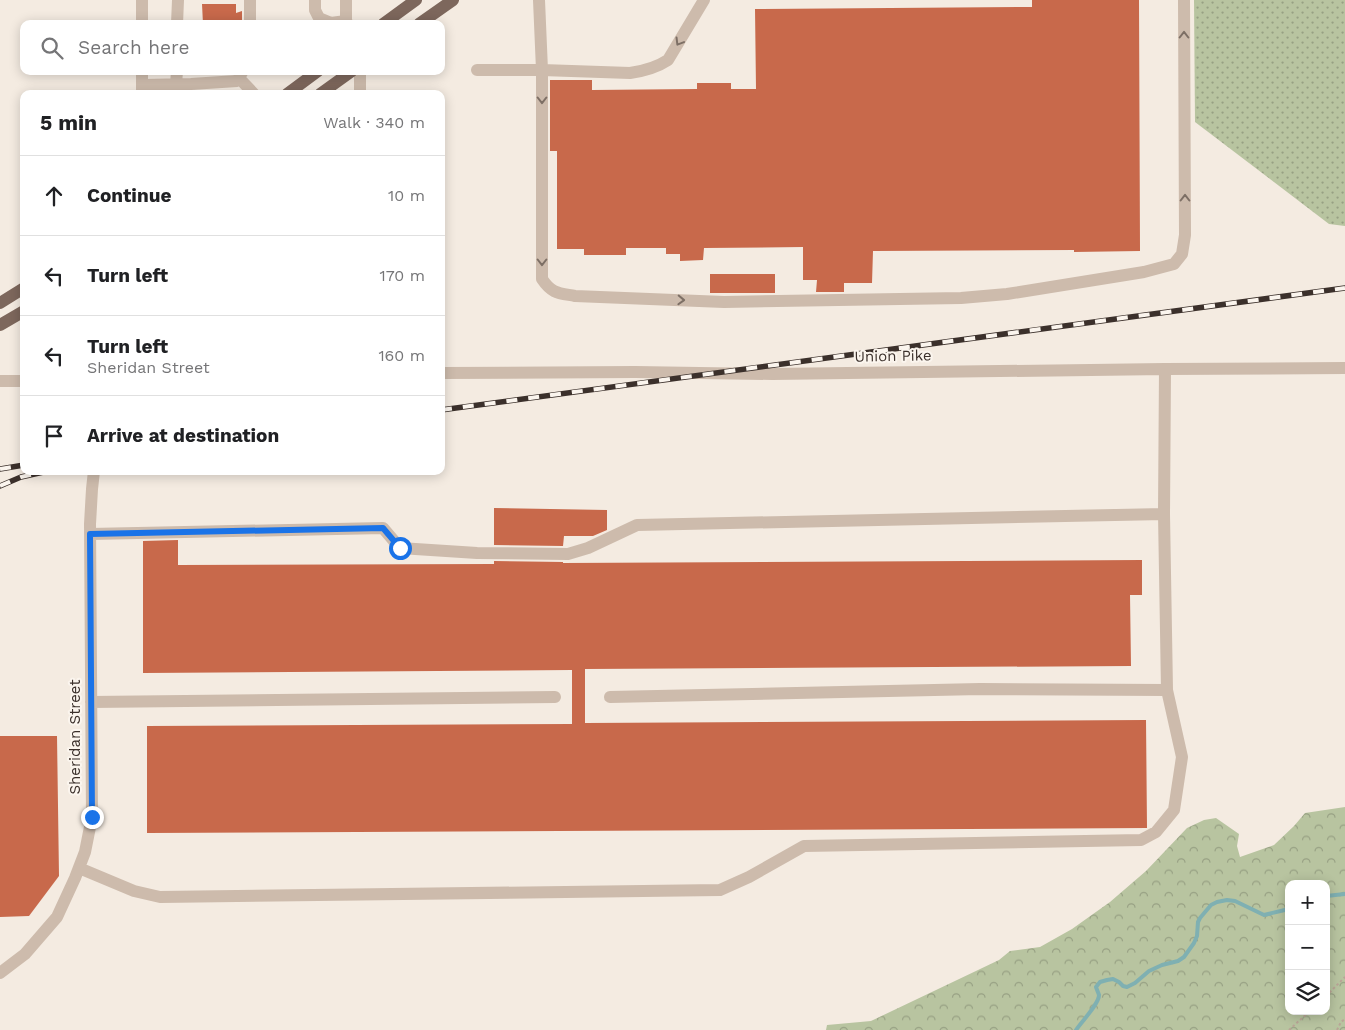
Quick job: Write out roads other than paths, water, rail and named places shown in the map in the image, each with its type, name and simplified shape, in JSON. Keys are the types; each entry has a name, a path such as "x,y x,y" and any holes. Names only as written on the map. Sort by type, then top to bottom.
{"main road":[{"path":"388,20 416,0"},
{"path":"425,20 453,0"},
{"path":"292,90 313,75"},
{"path":"326,90 346,75"},
{"path":"0,303 20,290"},
{"path":"0,325 20,314"}],"street":[{"path":"142,0 142,20"},
{"path":"177,20 178,0"},
{"path":"250,0 250,20"},
{"path":"314,0 315,10 319,18 324,20"},
{"path":"346,0 347,20"},
{"path":"539,0 542,70 542,279 547,287 555,292 575,296 724,302 961,298 1007,294 1144,272 1174,264 1182,254 1185,235 1184,0"},
{"path":"477,70 630,72 658,67 668,60 704,0"},
{"path":"142,75 142,89 176,78 237,81 241,75 251,90"},
{"path":"360,75 360,90"},
{"name":"Union Pike","path":"445,373 635,372 772,374 1345,368"},
{"path":"79,868 134,891 160,897 720,890 749,877 804,846 1141,840 1156,832 1174,810 1182,756 1167,690 1164,514 1165,369"},
{"path":"0,381 20,381"},
{"name":"Sheridan Street","path":"0,973 24,954 56,917 85,852 92,817 90,534 94,475"},
{"path":"90,534 383,528 400,548 568,554 588,548 638,525 1164,514"},
{"path":"610,697 980,689 1167,690"},
{"path":"91,702 555,697"}],"waterway":[{"path":"1330,896 1345,894"},
{"path":"1076,1030 1096,1003 1099,995 1096,987 1100,982 1113,979 1127,987 1149,971 1184,957 1197,936 1200,918 1211,905 1227,900 1235,901 1264,915 1285,910"}],"railway":[{"path":"445,409 1345,288"},
{"path":"0,469 20,466"},
{"path":"0,486 30,475"}]}
